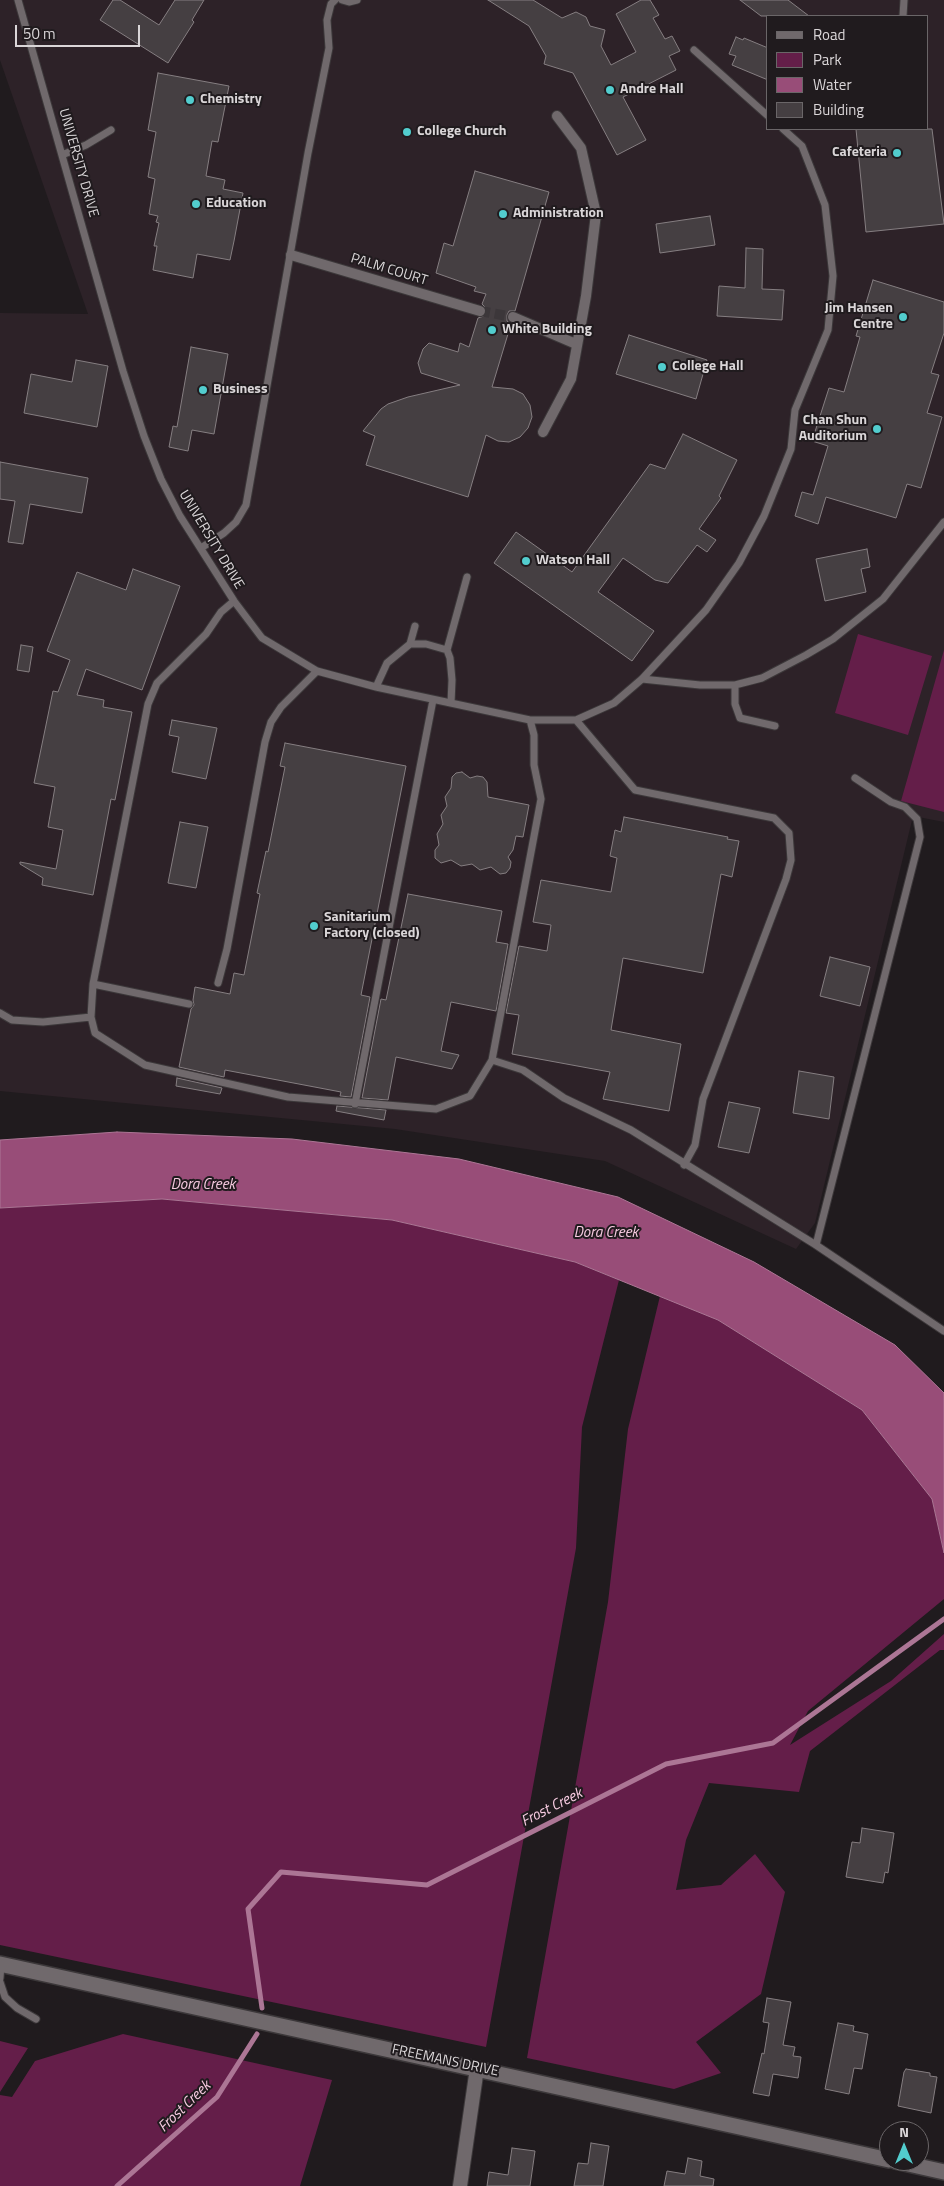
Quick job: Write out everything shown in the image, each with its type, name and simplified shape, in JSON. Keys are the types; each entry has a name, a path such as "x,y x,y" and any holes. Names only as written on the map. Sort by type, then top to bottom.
{"main road":[{"name":"FREEMANS DRIVE","path":"0,1969 477,2068 879,2158"},
{"path":"929,2169 944,2172"}],"street":[{"path":"543,432 571,380 586,296 596,214 581,148 557,116"},
{"name":"PALM COURT","path":"291,255 480,311"},
{"path":"514,317 576,344"},
{"path":"460,2186 477,2068"}],"lane":[{"name":"UNIVERSITY DRIVE","path":"18,0 123,371 144,436 161,479 180,516 234,601 262,638 317,671 376,687 530,720 576,720 614,703 642,679 706,610 739,563 764,516 791,449 795,410 828,330 833,276 825,205 802,146 783,130"},
{"path":"201,548 230,528 246,505 308,153 329,48 327,20 331,4 335,0"},
{"path":"342,0 349,2 357,0"},
{"path":"903,15 904,0"},
{"path":"694,50 766,114"},
{"path":"62,155 86,145 111,130"},
{"path":"642,679 700,685 735,685 762,678 806,656 833,639 883,599 944,522"},
{"path":"451,703 452,680 450,658 446,650 467,577"},
{"path":"234,601 221,612 206,634 157,683 148,704 93,984 91,1017 94,1033 145,1064 288,1097 354,1104 436,1109 470,1096 492,1060 541,799 534,765 534,735 530,720"},
{"path":"376,687 387,663 410,644 415,626"},
{"path":"410,644 426,644 446,650"},
{"path":"218,983 227,949 265,742 271,722 281,707 317,671"},
{"path":"735,685 735,704 740,718 775,726"},
{"path":"354,1104 433,700"},
{"path":"576,720 634,790 774,818 788,833 791,860 786,879 703,1099 695,1145 684,1165"},
{"path":"816,1245 920,837 917,820 905,807 891,802 855,778"},
{"path":"93,984 189,1004"},
{"path":"0,1014 12,1020 44,1022 91,1017"},
{"path":"492,1060 523,1070 564,1098 631,1130 684,1165 816,1245 944,1330"},
{"path":"0,1982 5,1997 17,2008 36,2019"}],"shaded area":[{"path":"0,0 944,0 944,822 913,816 815,1223 796,1249 605,1161 395,1129 0,1091 0,313 88,314 0,60"}],"green space":[{"path":"858,634 932,656 908,735 835,713"},
{"path":"944,650 944,812 901,801"},
{"path":"162,1199 392,1220 575,1262 619,1280 582,1427 576,1548 486,2047 0,1945 0,1208"},
{"path":"660,1296 718,1320 862,1410 932,1499 944,1554 944,1599 808,1711 790,1745 891,1681 944,1634 944,1650 940,1650 810,1751 799,1792 709,1783 686,1840 676,1890 721,1885 755,1854 785,1892 761,1994 696,2042 721,2073 674,2089 527,2058 608,1602 628,1429"},
{"path":"123,2034 332,2080 300,2186 0,2186 0,2095 12,2097 35,2061"},
{"path":"0,2041 28,2048 0,2092"}],"water":[{"name":"Dora Creek","path":"117,1132 292,1139 459,1159 618,1197 754,1262 895,1345 944,1393 944,1553 932,1499 862,1410 718,1320 575,1262 392,1220 162,1199 0,1208 0,1140"}],"building":[{"path":"113,0 120,0 159,25 175,0 204,0 192,20 194,22 168,63 100,20"},
{"path":"488,0 533,0 562,18 576,12 586,17 590,26 605,30 601,46 611,65 636,52 616,14 641,0 650,0 659,15 653,18 665,39 672,36 680,51 669,56 676,70 623,97 646,140 617,155 573,73 544,64 546,56 529,26"},
{"path":"740,0 788,0 808,15 766,15 761,16"},
{"path":"736,37 743,40 744,38 766,47 766,79 732,65 736,56 729,54"},
{"name":"Education","path":"158,73 229,86 218,142 212,141 206,176 225,180 223,189 243,193 230,260 197,254 193,278 153,270 157,246 154,246 159,223 156,222 158,216 149,214 155,179 148,177 156,132 148,130"},
{"name":"Cafeteria","path":"932,129 944,224 866,232 856,130"},
{"path":"475,171 549,192 515,311 509,311 507,315 507,321 511,324 492,387 513,389 523,394 530,405 532,417 528,428 520,437 509,442 498,441 486,435 468,497 366,465 375,436 363,431 381,409 388,404 408,397 460,385 421,373 418,363 423,349 429,343 458,352 460,343 469,347 478,318 484,316 487,312 482,304 486,294 474,291 476,287 436,273 444,243 453,246"},
{"path":"710,216 715,245 660,253 656,224"},
{"path":"746,248 763,249 762,289 784,290 782,320 717,316 719,286 745,288"},
{"name":"Chan Shun Auditorium","path":"873,280 944,302 944,333 931,373 939,375 927,413 942,417 921,488 907,484 896,518 826,497 818,524 795,516 802,492 813,495 828,446 812,441 829,388 844,392 860,337 856,336"},
{"name":"College Hall","path":"629,335 707,360 696,399 616,374"},
{"name":"Business","path":"191,347 228,354 214,434 192,430 188,451 169,447 173,426 177,427"},
{"path":"76,360 108,366 97,427 24,413 31,374 72,382"},
{"name":"Watson Hall","path":"683,434 737,460 719,496 721,498 699,529 716,540 707,552 697,545 668,583 655,580 623,558 598,592 654,631 632,661 494,563 516,532 572,572 650,464 665,469"},
{"path":"0,462 88,478 82,513 30,504 23,544 8,542 15,501 0,499"},
{"path":"867,549 870,567 861,569 866,592 825,601 816,559"},
{"path":"133,569 180,586 142,690 86,669 77,695 104,700 103,707 132,712 115,800 111,799 93,895 42,885 43,878 20,864 20,862 56,869 63,830 48,827 55,787 34,783 53,691 58,692 70,660 47,651 77,572 126,590"},
{"path":"21,645 33,647 29,672 17,670"},
{"path":"172,720 217,728 206,779 172,772 179,737 169,735"},
{"path":"285,743 406,766 361,995 370,997 351,1097 340,1096 341,1092 225,1070 224,1077 179,1067 191,1009 194,1005 195,987 230,994 234,973 244,975 260,894 257,893 266,851 268,852 285,767 280,766"},
{"path":"462,772 470,778 483,777 487,782 488,797 529,805 523,837 516,836 513,850 508,857 511,862 510,868 506,873 500,874 491,867 480,870 472,864 461,866 451,860 441,863 435,858 435,850 439,845 437,834 443,824 441,815 447,806 445,797 451,788 452,777 456,773"},
{"path":"624,817 728,837 727,839 739,841 732,877 721,874 703,973 623,958 611,1030 681,1044 669,1111 603,1099 610,1072 512,1054 519,1015 506,1013 519,946 547,951 551,925 533,922 541,880 611,892 617,858 610,856 615,830 621,832"},
{"path":"180,822 208,827 196,888 168,883"},
{"path":"408,894 502,911 496,942 508,944 496,1011 451,1002 441,1051 459,1055 452,1069 396,1057 388,1100 362,1098 381,999 386,1000"},
{"path":"830,957 870,967 860,1006 820,996"},
{"path":"799,1071 834,1077 829,1119 793,1113"},
{"path":"177,1078 222,1088 220,1094 176,1086"},
{"path":"729,1102 760,1108 749,1153 718,1147"},
{"path":"337,1106 386,1110 384,1120 336,1111"},
{"path":"862,1828 894,1833 888,1873 885,1872 883,1883 846,1877 852,1842 860,1843"},
{"path":"767,1998 791,2002 783,2045 795,2047 793,2056 801,2057 798,2078 773,2074 769,2096 753,2093 762,2053 764,2054 769,2023 763,2022"},
{"path":"838,2023 854,2026 853,2031 868,2034 862,2069 854,2068 849,2094 825,2089"},
{"path":"906,2069 930,2073 930,2076 937,2077 931,2113 898,2106"},
{"path":"591,2143 609,2146 603,2186 574,2186 578,2163 588,2164"},
{"path":"512,2148 535,2151 530,2186 487,2186 489,2172 508,2175"},
{"path":"688,2158 702,2161 700,2176 714,2179 713,2186 664,2186 667,2171 685,2174"}],"waterway":[{"name":"Frost Creek","path":"262,2008 248,1909 281,1872 427,1885 666,1764 773,1743 944,1619"},
{"name":"Frost Creek","path":"117,2186 217,2097 257,2034"}],"tunnel":[{"path":"480,311 513,317"}],"place":[{"name":"Andre Hall","path":"610,90"},
{"name":"Chemistry","path":"190,100"},
{"name":"College Church","path":"407,132"},
{"name":"Cafeteria","path":"897,153"},
{"name":"Education","path":"196,204"},
{"name":"Administration","path":"503,214"},
{"name":"Jim Hansen Centre","path":"903,317"},
{"name":"White Building","path":"492,330"},
{"name":"College Hall","path":"662,367"},
{"name":"Business","path":"203,390"},
{"name":"Chan Shun Auditorium","path":"877,429"},
{"name":"Watson Hall","path":"526,561"},
{"name":"Sanitarium Factory (closed)","path":"314,926"}]}
